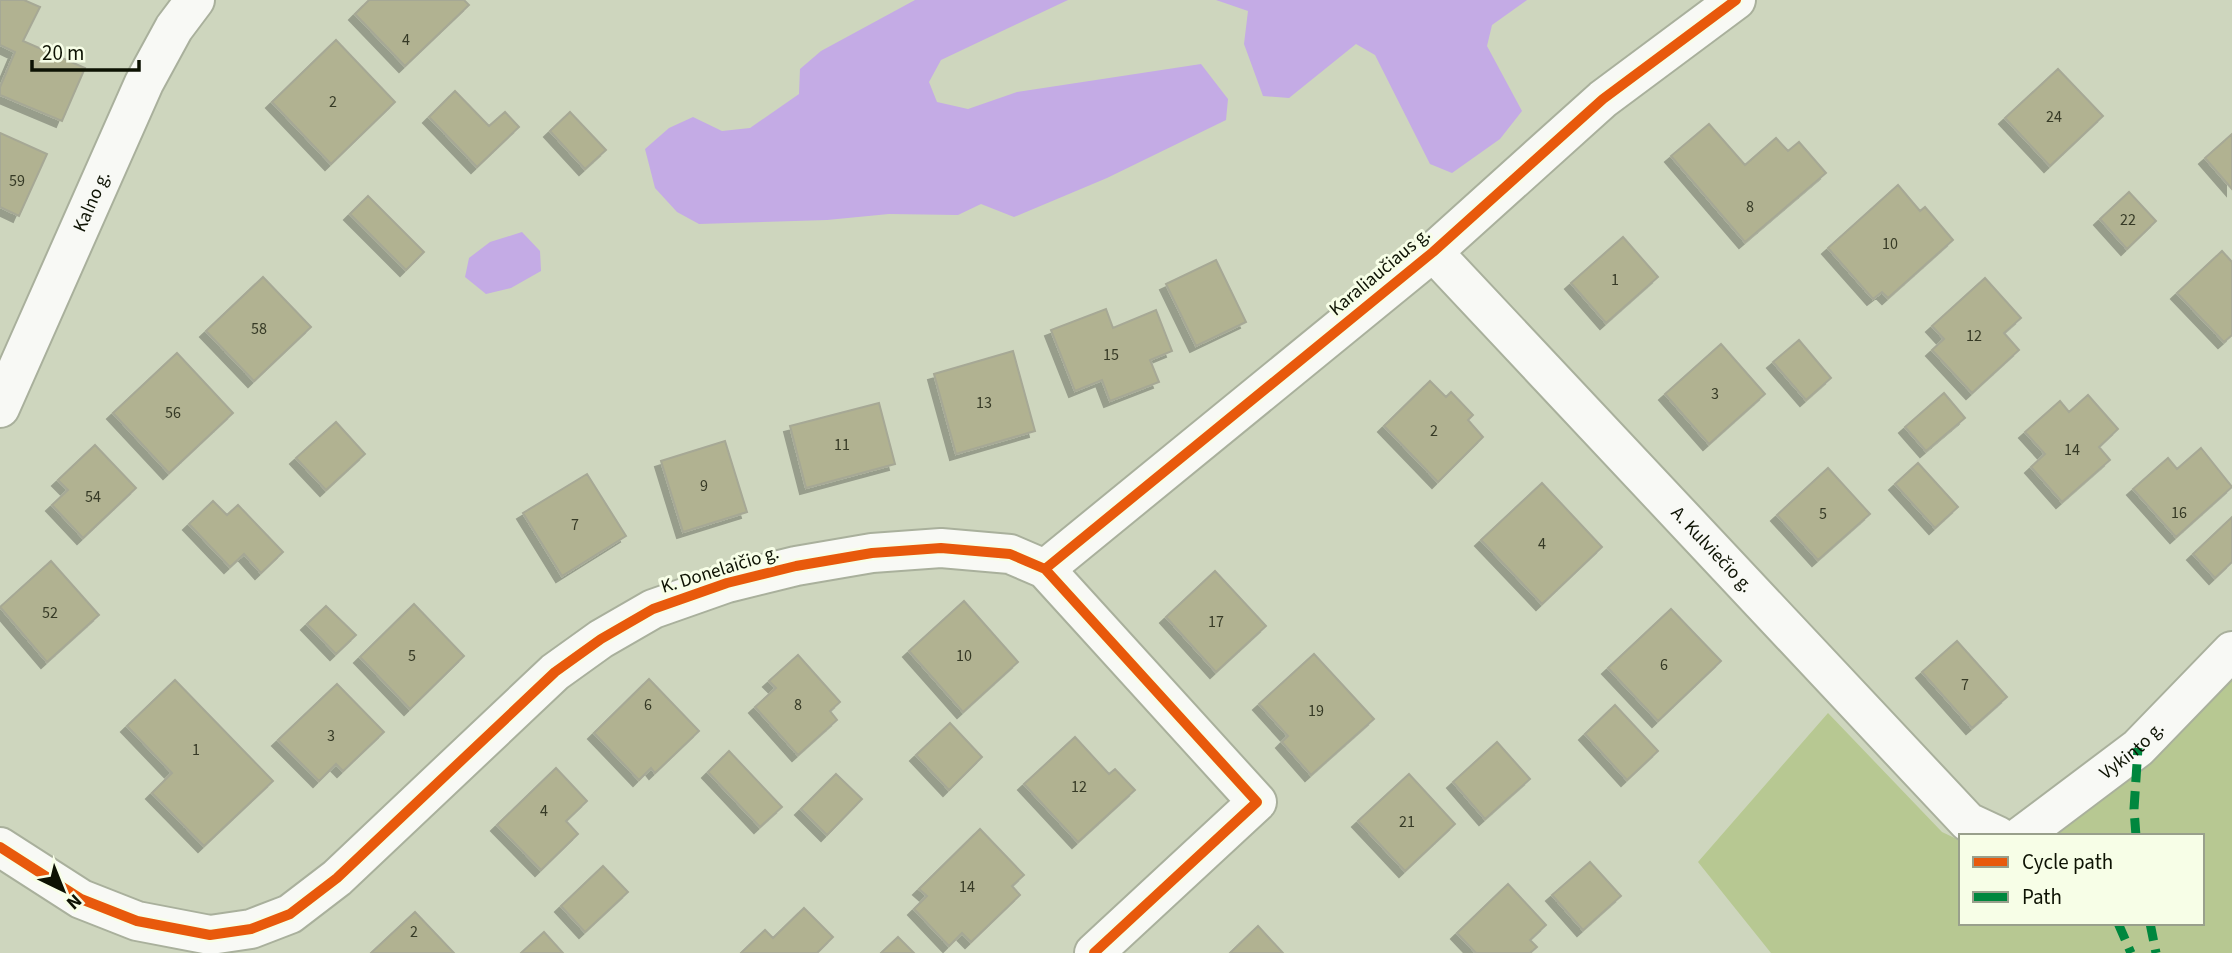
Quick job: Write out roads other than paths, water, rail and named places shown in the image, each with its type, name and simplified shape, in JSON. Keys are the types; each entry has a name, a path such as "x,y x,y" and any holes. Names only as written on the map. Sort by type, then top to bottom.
{"street":[{"name":"Kalno g.","path":"0,408 144,83 174,28 195,0"},
{"name":"Karaliaučiaus g.","path":"1045,569 1433,252 1603,99 1736,0"},
{"name":"A. Kulviečio g.","path":"1433,252 1968,822 1994,834"},
{"name":"K. Donelaičio g.","path":"0,847 81,899 137,921 209,935 251,929 290,914 337,878 555,673 601,639 653,608 727,583 796,566 872,554 941,548 1010,554 1045,569 1257,802 1094,953"},
{"name":"Vykinto g.","path":"2024,834 2138,748 2232,651"}]}
